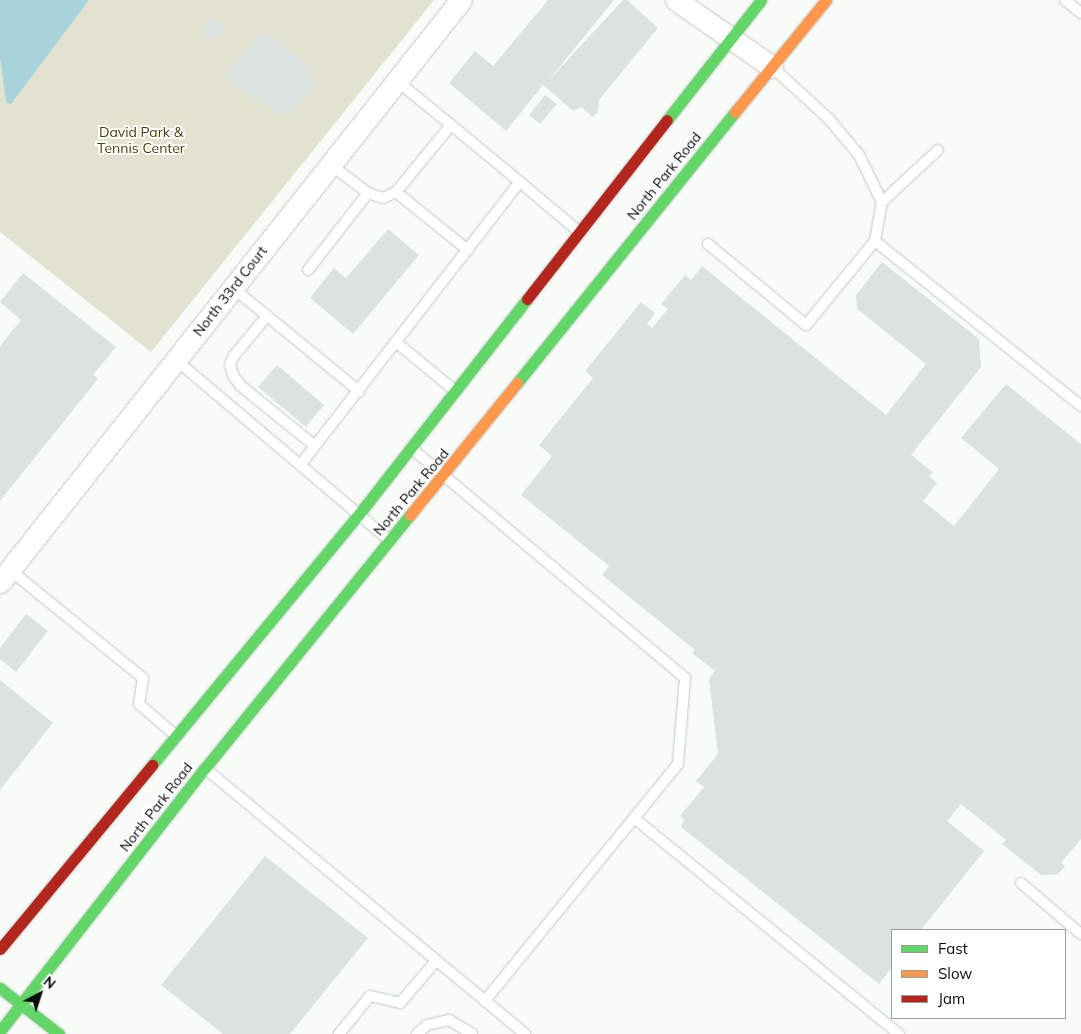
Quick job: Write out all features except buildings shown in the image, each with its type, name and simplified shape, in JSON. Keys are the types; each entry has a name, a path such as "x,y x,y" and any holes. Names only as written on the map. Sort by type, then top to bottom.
{"main road":[{"name":"North Park Road","path":"0,949 174,734 359,514 578,231 761,0"},
{"name":"North Park Road","path":"0,1031 205,768 445,475 826,0"},
{"path":"0,988 59,1034"}],"street":[{"name":"North 33rd Court","path":"5,576 460,0"},
{"path":"679,1 772,67"}],"lane":[{"path":"1065,0 1081,13"},
{"path":"708,244 806,325 875,241 882,202 859,155 829,119 772,67"},
{"path":"397,80 578,231"},
{"path":"331,165 368,193 383,198 396,192 450,125"},
{"path":"882,202 938,150"},
{"path":"301,464 360,391 520,182"},
{"path":"396,192 468,250"},
{"path":"308,270 368,193"},
{"path":"875,241 1081,406"},
{"path":"233,288 360,391"},
{"path":"267,316 233,357 230,365 233,375 241,386 315,446"},
{"path":"396,342 454,390"},
{"path":"176,360 390,540"},
{"path":"410,447 684,678 678,764 485,1001"},
{"path":"5,576 143,678 139,704 174,734"},
{"path":"205,768 525,1034"},
{"path":"634,818 899,1034"},
{"path":"1021,883 1081,934"},
{"path":"339,1034 370,996 400,1003 436,960"},
{"path":"417,1034 427,1025 449,1020 472,1034"}],"green space":[{"name":"David Park & Tennis Center","path":"0,0 434,0 151,352 0,232"}],"water":[{"path":"0,0 89,0 11,104 6,102 0,56"}],"traffic: fast":[{"path":"667,120 761,0"},
{"path":"517,383 735,112"},
{"path":"152,765 359,514 527,299"},
{"path":"0,1031 205,768 410,515"},
{"path":"0,988 59,1034"}],"traffic: slow":[{"path":"735,112 826,0"},
{"path":"410,515 517,383"}],"traffic: jam":[{"path":"527,299 667,120"},
{"path":"0,949 152,765"}]}
